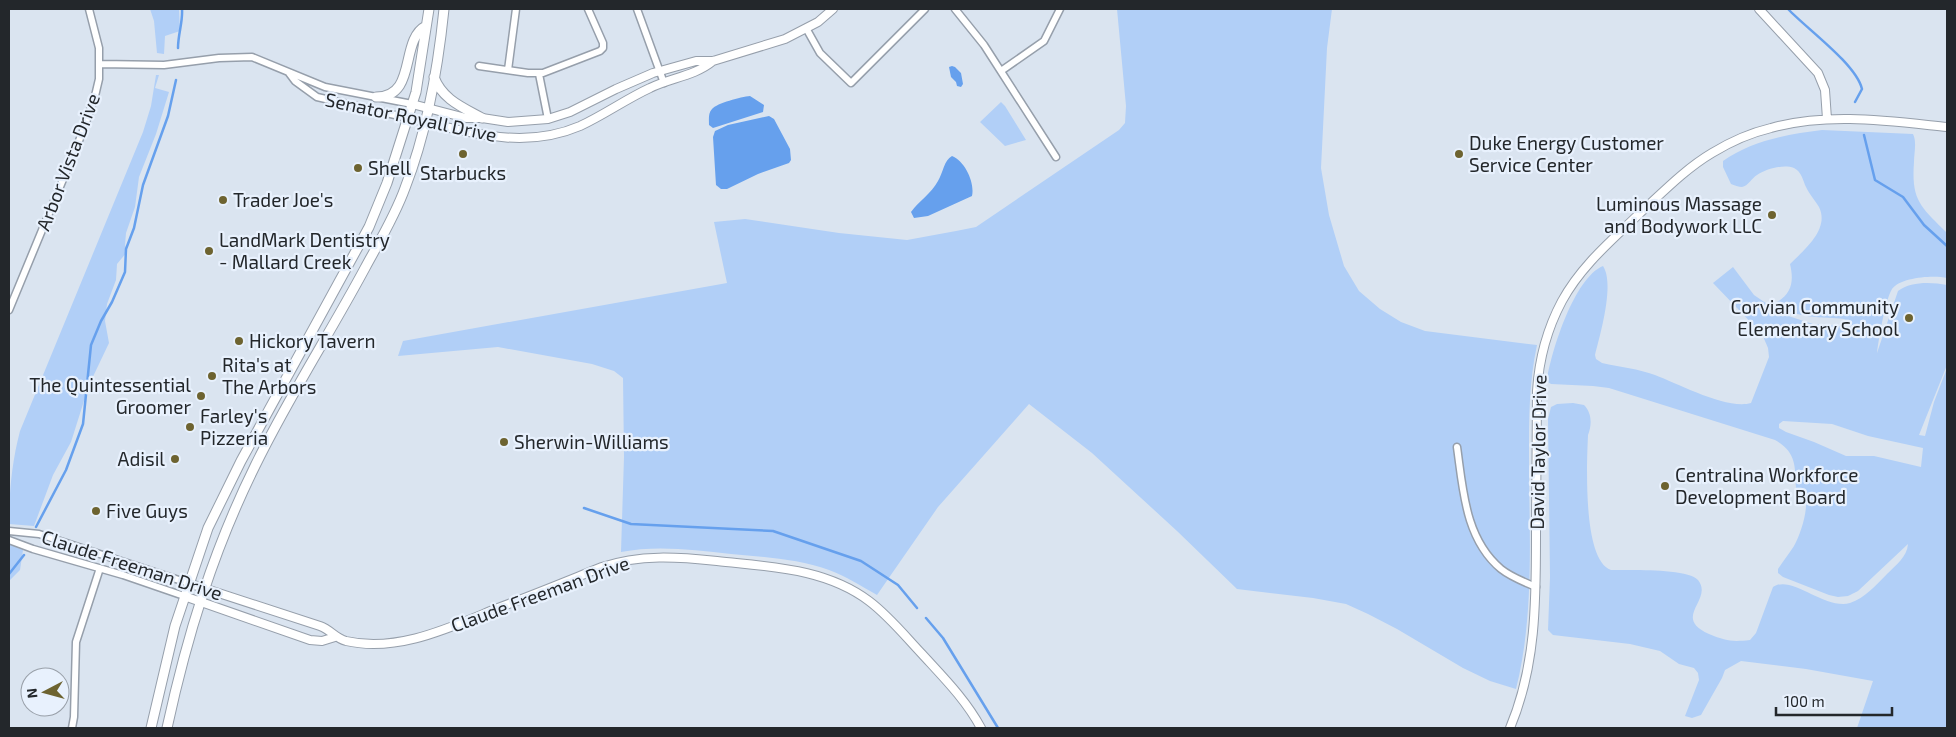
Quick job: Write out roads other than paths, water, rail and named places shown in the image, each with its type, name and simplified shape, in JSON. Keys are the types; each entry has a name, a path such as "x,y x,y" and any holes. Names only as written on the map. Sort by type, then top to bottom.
{"main road":[{"path":"151,728 170,645 188,583 208,528 241,461 368,227 387,183 417,87 429,9"},
{"path":"167,728 182,661 199,602 225,532 262,452 397,208 411,173 428,108 444,9"},
{"path":"376,97 387,96 395,91 405,74 416,34 426,26"},
{"path":"434,77 438,88 446,97 482,118"}],"street":[{"name":"Arbor Vista Drive","path":"9,310 83,131 95,96 100,64 96,33 88,9"},
{"path":"508,70 516,9"},
{"path":"479,66 539,74 552,71 604,48 588,9"},
{"path":"637,9 664,82"},
{"path":"713,61 785,39 806,28 833,9"},
{"path":"806,28 820,53 851,83 925,9"},
{"path":"955,9 976,33 1056,157"},
{"path":"1001,71 1044,41 1060,9"},
{"path":"1759,9 1818,73 1825,90 1826,119"},
{"name":"Senator Royall Drive","path":"100,64 164,65 219,58 252,57 325,87 412,104 466,118 513,122 548,119 570,112 616,89 660,71 696,61 713,61"},
{"name":"Senator Royall Drive","path":"288,72 295,82 316,97 498,138 526,138 554,134 582,125 642,92 698,70 713,61"},
{"path":"539,74 548,119"},
{"name":"David Taylor Drive","path":"1510,728 1522,695 1531,656 1534,628 1538,373 1549,330 1570,288 1596,255 1665,190 1706,156 1738,139 1770,128 1826,119 1947,127"},
{"path":"1457,447 1468,514 1473,530 1492,560 1501,569 1519,580 1536,587"},
{"name":"Claude Freeman Drive","path":"9,531 39,534 326,628 336,637 370,643 394,642 421,636 452,626 602,567 633,559 672,557 784,568 815,575 834,582 859,594 880,610 952,686 967,705 981,728"},
{"name":"Claude Freeman Drive","path":"9,540 33,549 100,568 310,640 322,641 336,637"},
{"path":"72,728 76,642 100,568"}],"water":[{"path":"952,66 961,73 963,84 961,87 957,86 951,77 949,67"},
{"path":"750,96 764,105 763,112 713,128 709,125 712,109 730,101"},
{"path":"769,116 774,119 790,149 791,160 789,163 758,174 727,189 721,189 716,185 713,137 715,131 728,125"},
{"path":"952,156 965,167 968,173 972,185 972,196 928,216 914,218 911,212 935,186 945,164"}],"waterway":[{"path":"178,48 182,9"},
{"path":"1788,9 1851,69 1862,89 1855,102"},
{"path":"36,527 66,470 83,424 91,345 125,272 126,249 134,228 143,185 168,116 176,80"},
{"path":"1864,135 1875,180 1903,197 1924,225 1947,246"},
{"path":"584,508 631,524 773,531 861,561 898,585 917,608"},
{"path":"9,574 24,555"},
{"path":"926,618 943,638 998,728"}],"place":[{"name":"Starbucks","path":"463,154"},
{"name":"Duke Energy Customer Service Center","path":"1459,154"},
{"name":"Shell","path":"358,168"},
{"name":"Trader Joe's","path":"223,200"},
{"name":"Luminous Massage and Bodywork LLC","path":"1772,215"},
{"name":"LandMark Dentistry - Mallard Creek","path":"209,251"},
{"name":"Corvian Community Elementary School","path":"1909,318"},
{"name":"Hickory Tavern","path":"239,341"},
{"name":"Rita's at The Arbors","path":"212,376"},
{"name":"The Quintessential Groomer","path":"201,396"},
{"name":"Farley's Pizzeria","path":"190,427"},
{"name":"Sherwin-Williams","path":"504,442"},
{"name":"Adisil","path":"175,459"},
{"name":"Centralina Workforce Development Board","path":"1665,486"},
{"name":"Five Guys","path":"96,511"}]}
